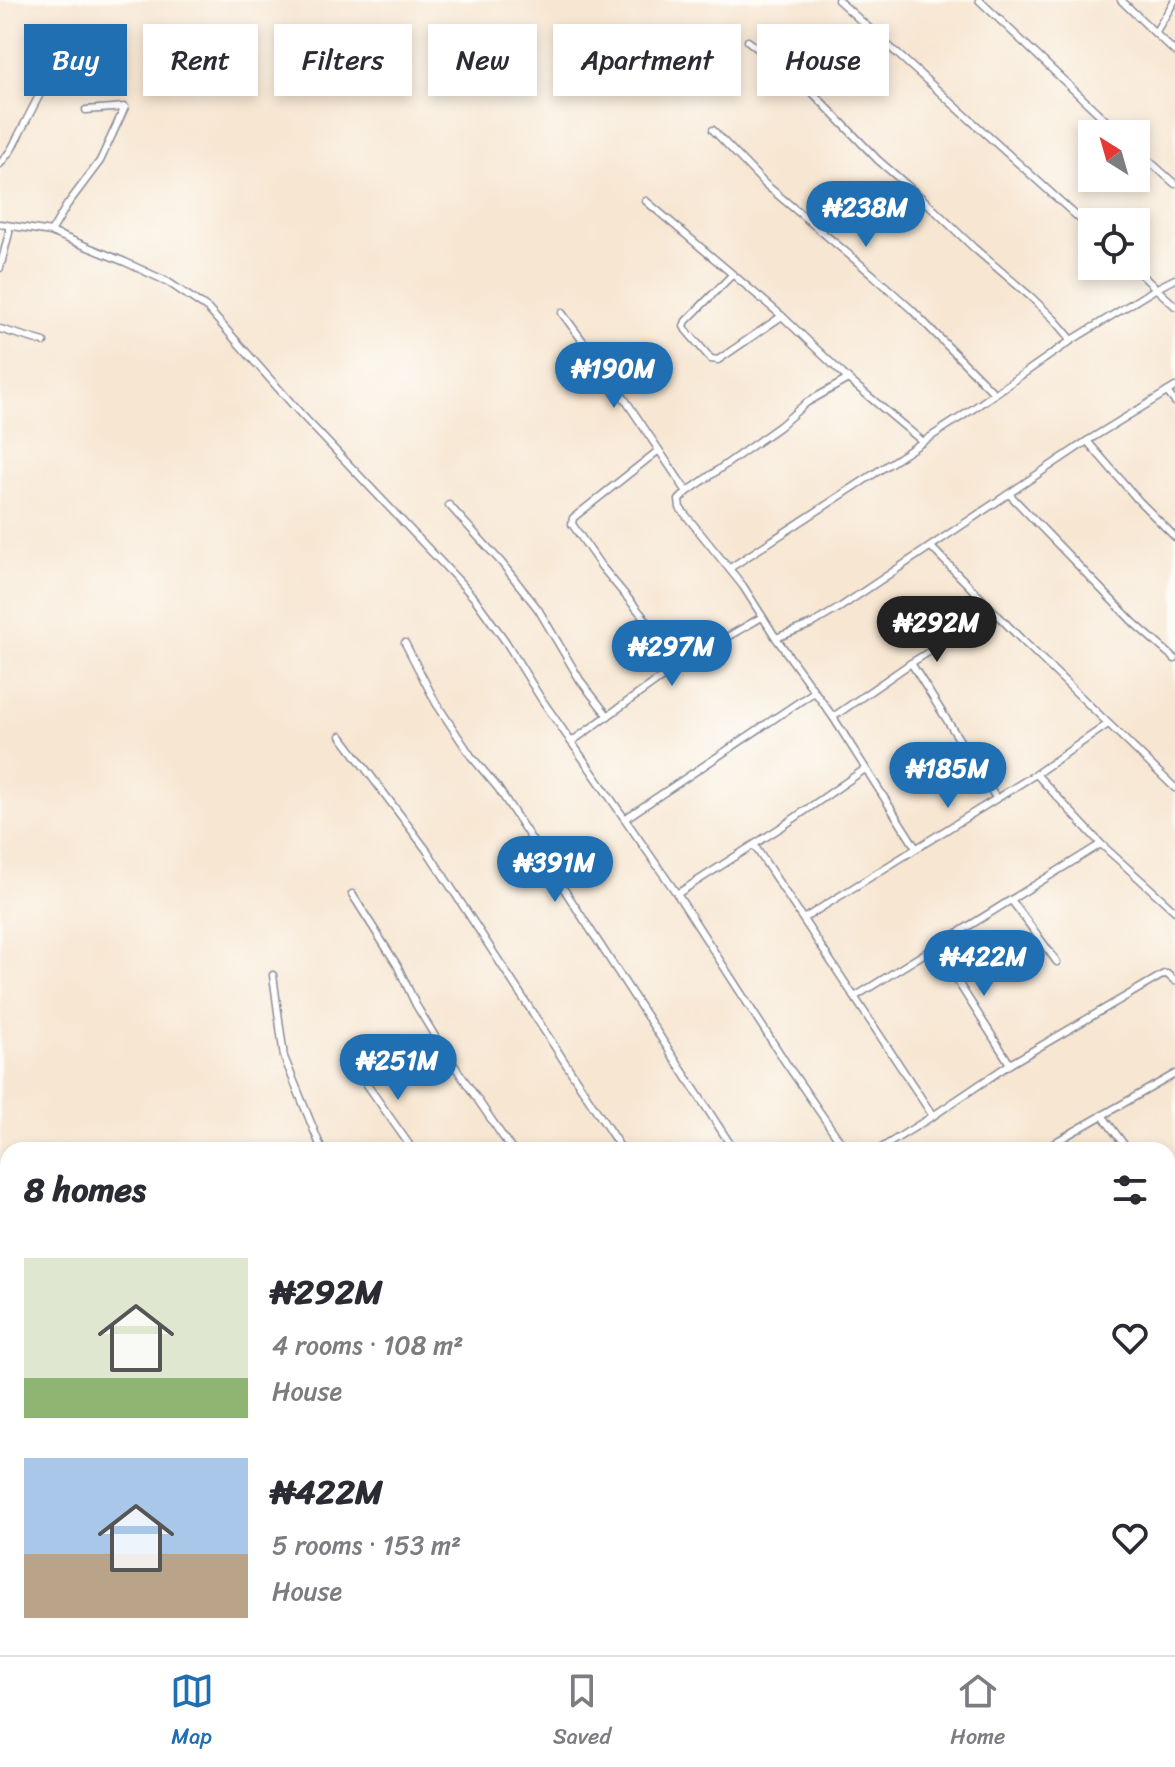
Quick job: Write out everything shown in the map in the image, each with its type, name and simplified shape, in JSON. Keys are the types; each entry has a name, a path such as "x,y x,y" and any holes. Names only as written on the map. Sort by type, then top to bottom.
{"street":[{"path":"838,0 1078,217"},
{"path":"979,0 1105,120"},
{"path":"1121,0 1175,52"},
{"path":"1155,33 1175,0"},
{"path":"748,41 810,90 878,160 1055,320 1072,340"},
{"path":"0,164 11,150 39,96"},
{"path":"51,232 100,161 125,107 86,110"},
{"path":"713,130 765,184 901,300 994,393"},
{"path":"1150,162 1175,184"},
{"path":"646,201 782,316 848,379 922,441"},
{"path":"0,224 51,232 168,282 208,309 301,414 475,599 626,818 840,1142"},
{"path":"0,268 9,226"},
{"path":"732,275 684,326 711,359 718,360 782,316"},
{"path":"730,568 1072,340 1175,279"},
{"path":"1148,280 1175,306"},
{"path":"562,313 614,383 687,492"},
{"path":"0,329 44,342"},
{"path":"848,379 806,403 780,426 687,492 679,500 680,508 730,568 833,717 916,848"},
{"path":"776,638 812,624 1087,441 1175,387"},
{"path":"1167,392 1175,402"},
{"path":"1087,441 1175,537"},
{"path":"659,450 573,518 572,524 601,566 682,663"},
{"path":"1009,494 1134,623 1175,659"},
{"path":"449,505 501,562 538,609 580,680 608,716"},
{"path":"931,547 1175,788"},
{"path":"571,742 682,663 762,617"},
{"path":"833,717 948,640"},
{"path":"405,643 443,713 471,756 498,788 729,1142"},
{"path":"911,663 996,798"},
{"path":"626,818 814,692"},
{"path":"803,919 1036,774 1108,724"},
{"path":"341,736 428,852 617,1142"},
{"path":"677,894 865,769"},
{"path":"1036,774 1101,844 1175,911"},
{"path":"856,996 1101,844"},
{"path":"754,845 933,1116"},
{"path":"352,894 397,965 439,1043 507,1142"},
{"path":"1012,901 1057,962"},
{"path":"935,946 1010,1064"},
{"path":"891,1142 1010,1064 1164,974 1175,981"},
{"path":"273,975 284,1057 319,1142"},
{"path":"358,1072 407,1142"},
{"path":"1056,1142 1175,1074"},
{"path":"1102,1115 1122,1142"}]}
